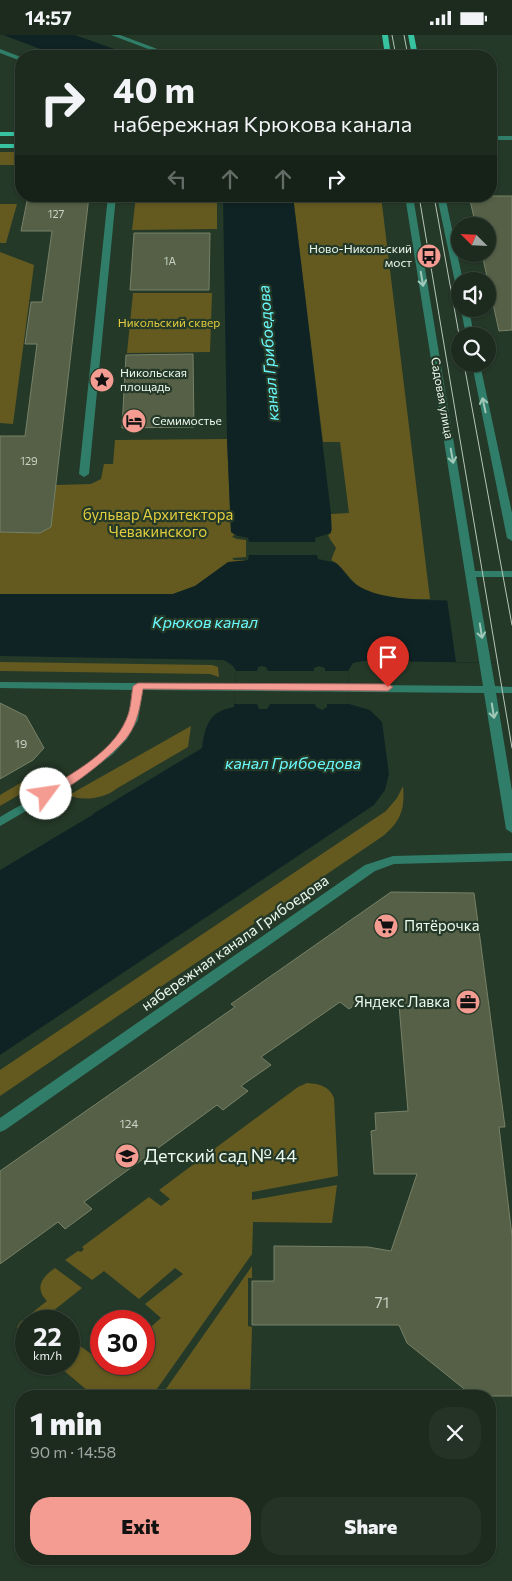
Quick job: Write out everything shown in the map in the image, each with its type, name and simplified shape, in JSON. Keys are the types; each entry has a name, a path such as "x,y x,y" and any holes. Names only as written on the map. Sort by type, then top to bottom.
{"main road":[{"path":"384,35 387,50"},
{"path":"411,35 414,50"},
{"path":"0,134 15,134"},
{"path":"0,145 15,145"}],"street":[{"path":"114,35 156,50"},
{"path":"0,51 15,57"},
{"path":"497,138 512,138"},
{"path":"84,474 111,202"},
{"name":"Садовая улица","path":"410,202 490,689"},
{"path":"442,202 457,272"},
{"path":"478,372 512,538"},
{"path":"472,574 512,574"},
{"path":"0,685 512,690"},
{"path":"0,821 76,776 106,753 123,736 132,719 138,686"},
{"path":"490,689 512,829"},
{"name":"набережная канала Грибоедова","path":"0,1126 370,868 393,860 512,857"}],"green space":[{"path":"0,152 15,152 15,165 0,165"},
{"path":"135,202 217,202 217,229 132,230"},
{"path":"294,202 382,202 430,599 392,598 374,594 357,585 331,560 336,548 328,536 332,530 331,514 349,513 340,442 323,442"},
{"path":"0,204 17,204 6,243 0,243"},
{"path":"0,252 34,265 13,424 0,423"},
{"name":"Никольский сквер","path":"133,293 212,293 210,352 127,353"},
{"name":"бульвар Архитектора Чевакинского","path":"227,439 231,532 248,538 248,560 225,565 195,586 173,594 0,594 0,532 40,533 51,527 56,485 91,484 101,479 104,464 113,464 115,440"},
{"path":"0,662 212,665 218,667 219,677 210,674 0,671"},
{"path":"191,726 188,747 112,792 100,797 87,799 69,795"},
{"path":"44,769 53,775 0,806 0,795"},
{"path":"403,786 401,814 394,825 383,836 0,1096 0,1070 386,811 397,798"},
{"path":"307,1083 316,1084 323,1086 332,1094 334,1098 338,1176 252,1192 252,1200 337,1185 332,1223 253,1222 252,1254 156,1390 87,1390 69,1375 80,1375 80,1346 90,1353 90,1375 155,1375 155,1323 161,1318 155,1313 155,1310 152,1310 145,1304 183,1274 175,1268 139,1299 104,1271 92,1280 65,1260 78,1251 81,1252 84,1249 82,1247 149,1197 161,1206 170,1199 159,1190 298,1087"},
{"path":"252,1266 252,1278 248,1278 248,1326 252,1327 250,1390 165,1390"},
{"path":"55,1268 82,1288 54,1310 35,1310 47,1301 40,1287 46,1275"}],"water":[{"path":"3,35 75,35 117,50 43,50"},
{"path":"223,202 294,202 331,514 331,533 315,538 318,559 336,563 360,587 374,593 392,597 433,600 512,600 512,663 364,661 353,663 348,671 349,704 370,710 382,722 389,774 385,790 374,805 0,1055 0,870 202,748 210,721 219,712 234,707 236,671 233,666 224,660 0,656 0,594 173,594 195,586 228,562 248,560 248,538 238,537 231,532 227,439"}],"pier":[{"path":"234,535 248,538 249,542 316,542 315,538 328,536 330,538 318,540 320,557 332,558 331,560 318,559 317,555 249,555 248,560 234,560 232,558 246,557 246,540 232,537"},
{"path":"447,599 512,600 512,663 456,662"},
{"path":"319,666 325,668 325,671 348,671 349,704 327,704 327,707 322,710 316,707 315,704 270,704 267,709 259,709 257,704 234,704 236,671 257,671 258,667 266,667 268,671 314,671 314,668"},
{"path":"92,812 94,814 0,870 0,867"}],"building":[{"path":"497,196 512,196 512,330 499,331 496,317 496,272 486,272 484,263 496,263 496,217 474,217 470,202 497,202"},
{"path":"27,202 88,202 51,527 40,533 0,532 0,436 25,436 37,344 25,344 31,302 42,302 52,231 21,231"},
{"path":"134,233 210,233 209,290 130,290"},
{"path":"193,354 194,427 122,428 126,355"},
{"path":"0,703 26,716 44,748 33,760 0,779"},
{"path":"391,892 474,893 505,1127 499,1127 512,1236 512,1396 496,1396 496,1390 466,1390 407,1343 399,1325 252,1325 252,1281 274,1281 274,1246 368,1247 391,1251 417,1174 374,1174 371,1131 376,1130 375,1113 408,1111 399,1005 355,1005 349,1009 340,1002 261,1057 271,1065 241,1086 248,1091 223,1110 217,1105 84,1202 92,1209 65,1229 58,1222 0,1264 0,1171 235,1007 231,1004"}],"tram line":[{"path":"392,35 395,50"},
{"path":"404,35 407,50"},
{"path":"420,202 512,748"},
{"path":"435,202 458,327"},
{"path":"465,372 512,625"}],"place":[{"name":"Ново-Никольский мост","path":"429,256"},
{"name":"Никольская площадь","path":"102,380"},
{"name":"Семимостье","path":"134,421"},
{"name":"Пятёрочка","path":"386,926"},
{"name":"Яндекс Лавка","path":"468,1002"},
{"name":"Детский сад № 44","path":"127,1156"}],"route":[{"path":"46,794 76,776 106,753 123,736 132,719 137,701 138,686 233,688 388,687"}],"water label":[{"name":"канал Грибоедова","path":"268,353"},
{"name":"Крюков канал","path":"205,622"},
{"name":"канал Грибоедова","path":"293,763"}]}
